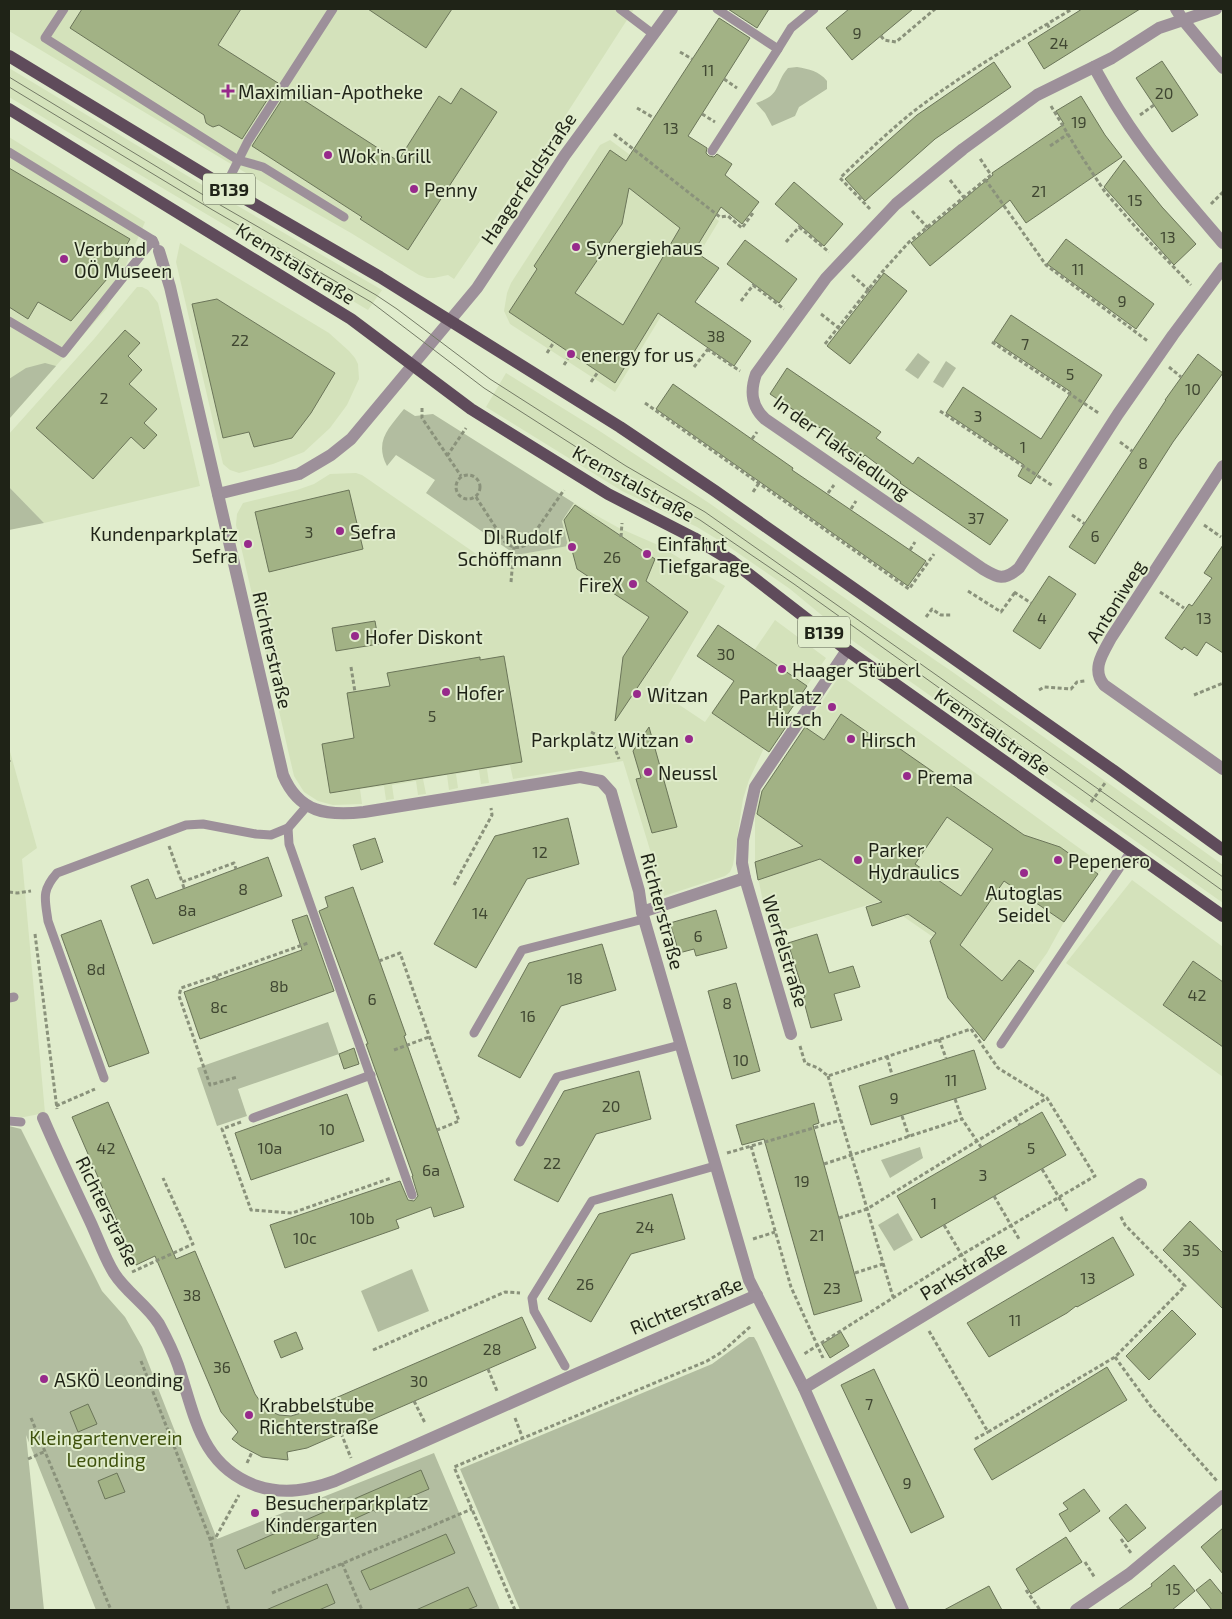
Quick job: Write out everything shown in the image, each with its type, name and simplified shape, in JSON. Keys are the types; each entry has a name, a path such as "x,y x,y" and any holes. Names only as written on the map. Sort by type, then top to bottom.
{"main road":[{"name":"Kremstalstraße","path":"9,56 225,187 380,277 612,422 708,486 1114,771 1223,850"},
{"name":"Kremstalstraße","path":"9,109 351,319 472,409 608,494 694,538 732,561 847,650 1223,916"}],"street":[{"name":"Haagerfeldstraße","path":"413,365 477,288 565,155 672,9"},
{"path":"1176,9 1223,68"},
{"path":"754,378 826,278 843,266 896,204 963,149 1030,100 1057,84 1112,58 1159,28 1216,9"},
{"path":"1094,67 1118,110 1152,157 1177,190 1223,242"},
{"name":"Richterstraße","path":"42,1118 113,1272 157,1321 168,1340 178,1365 192,1413 207,1448 221,1464 246,1482 264,1488 282,1491 301,1491 335,1481 551,1384 757,1296 749,1280 680,1045 611,792 601,781 580,777 364,812 333,814 307,806 289,788 283,775 170,287 156,245"},
{"name":"In der Flaksiedlung","path":"754,378 752,397 763,417 994,576 1003,578 1011,575 1019,568 1112,422 1161,351 1223,268"},
{"path":"218,494 299,474 331,456 351,439 413,365"},
{"name":"Antoniweg","path":"1098,679 1100,660 1111,638 1223,466"},
{"name":"Werfelstraße","path":"791,1034 745,878 742,862 743,840 755,787 847,650"},
{"path":"1098,679 1114,693 1223,769"},
{"name":"Werfelstraße","path":"643,915 745,878"},
{"name":"Parkstraße","path":"804,1388 1141,1184"},
{"path":"757,1296 804,1388 902,1610"},
{"path":"1076,1610 1129,1574 1223,1496"}],"lane":[{"path":"64,9 46,38 238,160 263,167 344,217"},
{"path":"225,187 248,141 333,9"},
{"path":"620,9 653,34"},
{"path":"716,9 778,49"},
{"path":"712,151 791,28 814,9"},
{"path":"9,152 156,245 63,353 9,321"},
{"path":"104,1078 48,921 45,898 47,884 57,873 186,825 203,824 271,835 288,828 307,806"},
{"path":"288,828 289,844 412,1195"},
{"path":"1001,1044 1131,851"},
{"path":"474,1033 522,950 643,915"},
{"path":"520,1142 557,1077 680,1045"},
{"path":"253,1118 371,1075"},
{"path":"9,1121 22,1122"},
{"path":"565,1366 534,1311 532,1298 592,1200 714,1162"}],"path":[{"path":"880,36 884,40 896,42 935,9"},
{"path":"881,220 840,178 895,127 973,73 1072,9"},
{"path":"1048,24 1050,29"},
{"path":"680,52 692,59"},
{"path":"1048,101 1105,192 1187,282 1204,295"},
{"path":"1136,118 1154,105"},
{"path":"637,108 654,118"},
{"path":"895,127 898,131"},
{"path":"1050,146 1067,132"},
{"path":"614,134 720,217 728,216 742,228 753,213"},
{"path":"825,344 909,242 991,175 974,151"},
{"path":"859,160 862,164"},
{"path":"945,173 964,198"},
{"path":"985,179 1046,265 1161,351"},
{"path":"1206,208 1223,192"},
{"path":"908,205 928,228"},
{"path":"786,242 800,226 869,290"},
{"path":"741,301 754,284 796,318"},
{"path":"816,309 839,328"},
{"path":"547,354 554,342"},
{"path":"992,342 1112,422"},
{"path":"694,368 708,349 745,375 754,378"},
{"path":"564,365 571,354"},
{"path":"1166,365 1182,376"},
{"path":"592,382 598,372"},
{"path":"645,403 909,590 943,541"},
{"path":"422,408 422,418 461,476"},
{"path":"940,411 1066,494"},
{"path":"447,456 466,428"},
{"path":"1115,439 1132,451"},
{"path":"468,474 474,476 480,482 481,488 476,497 469,500 458,495 456,488 457,480 461,476 468,474"},
{"path":"753,492 759,483"},
{"path":"476,497 505,542 514,547 521,548 526,545 564,490"},
{"path":"1067,512 1085,524"},
{"path":"621,536 622,523"},
{"path":"1203,525 1221,537"},
{"path":"511,582 514,547"},
{"path":"968,591 1001,612 1019,585"},
{"path":"1160,591 1184,608"},
{"path":"1014,592 1032,603"},
{"path":"926,617 932,609 941,614 952,615"},
{"path":"351,667 355,692"},
{"path":"1039,690 1044,687 1071,689 1077,682 1098,679"},
{"path":"1194,695 1223,683"},
{"path":"591,732 611,741 615,745 619,759"},
{"path":"1081,816 1114,771"},
{"path":"454,885 492,815 491,805"},
{"path":"164,834 184,888"},
{"path":"182,882 234,863 236,869"},
{"path":"9,892 31,891"},
{"path":"35,933 58,1115"},
{"path":"237,1077 210,1085 179,996 181,988 217,978 270,956 322,938"},
{"path":"379,962 400,953 459,1121 437,1130"},
{"path":"270,956 271,961"},
{"path":"791,1362 893,1297 1095,1176 1047,1098 998,1068 971,1030 828,1076"},
{"path":"791,1034 800,1046 805,1063 818,1068 828,1076 893,1297"},
{"path":"394,1050 429,1037"},
{"path":"939,1039 946,1058"},
{"path":"887,1056 892,1075"},
{"path":"56,1106 98,1088"},
{"path":"839,1218 867,1209 1047,1098"},
{"path":"955,1099 962,1119 981,1148"},
{"path":"902,1116 909,1137"},
{"path":"253,1118 222,1129 251,1210 303,1212 405,1173"},
{"path":"1016,1118 1020,1125"},
{"path":"824,1164 962,1119"},
{"path":"714,1162 751,1146 841,1120"},
{"path":"751,1146 791,1287 829,1373"},
{"path":"1042,1168 1059,1198"},
{"path":"924,1174 927,1178"},
{"path":"118,1278 193,1244 163,1178"},
{"path":"357,1190 358,1195"},
{"path":"994,1196 1012,1226"},
{"path":"976,1439 1115,1357 1185,1286 1125,1225 1112,1202"},
{"path":"944,1225 962,1255"},
{"path":"738,1243 775,1232"},
{"path":"855,1273 883,1264"},
{"path":"373,1350 505,1292"},
{"path":"921,1317 988,1432"},
{"path":"515,1610 454,1467 707,1361 722,1352 751,1326"},
{"path":"1115,1357 1152,1408 1223,1488"},
{"path":"140,1361 210,1539 229,1610"},
{"path":"488,1369 499,1395"},
{"path":"414,1401 426,1427"},
{"path":"31,1418 111,1610"},
{"path":"341,1433 352,1459"},
{"path":"28,1458 46,1451"},
{"path":"246,1466 252,1452"},
{"path":"272,1593 472,1510"},
{"path":"210,1539 216,1537 230,1514"},
{"path":"342,1563 362,1610"},
{"path":"1026,1590 1040,1610"}],"shaded area":[{"path":"9,9 634,9 560,124 454,279 448,275 427,278 419,275 9,31"},
{"path":"9,68 219,195 382,290 368,310 51,122 9,97"},
{"path":"9,137 145,222 107,308 9,419"},
{"path":"610,140 719,221 615,392 510,324 504,311 511,283 600,145"},
{"path":"180,243 329,333 355,358 358,364 359,379 347,405 330,428 304,452 273,464 239,473 230,470 223,464 176,262"},
{"path":"137,287 148,290 158,303 200,486 44,523 9,487 9,434 94,339"},
{"path":"506,373 598,430 709,503 954,673 1223,865 1223,903 853,641 790,589 725,544 697,527 622,491 486,407"},
{"path":"356,473 362,475 485,560 567,546 562,521 574,503 619,528 658,545 725,586 663,694 705,722 775,620 826,658 764,748 749,780 743,799 733,865 730,872 725,876 664,896 623,761 513,779 510,765 487,769 489,783 481,784 479,770 456,774 458,788 449,790 447,775 423,779 426,794 418,795 416,781 392,785 394,799 386,800 384,786 360,789 362,804 333,805 318,801 304,792 294,776 236,525 237,514 243,503 297,490 314,484 330,474"},
{"path":"840,675 1104,866 1064,922 1047,953 984,1041 948,998 930,941 933,937 881,901 772,934 766,917 755,862 755,812 760,795"},
{"path":"9,748 37,848 22,859 45,1113 24,1117 9,1116"},
{"path":"1132,880 1223,947 1223,1077 1066,963"}],"green space":[{"path":"797,67 821,75 827,81 827,89 799,107 795,116 772,126 765,113 756,103 774,93 788,68"},
{"path":"918,353 930,362 918,379 905,370"},
{"path":"946,361 956,368 943,388 933,382"},
{"path":"45,363 56,366 9,419 9,379 26,368"},
{"path":"404,409 415,416 433,414 574,503 562,521 568,546 516,555 426,493 435,480 396,455 387,466 382,449 385,435"},
{"path":"9,487 44,523 9,530"},
{"path":"328,1022 339,1054 238,1089 247,1116 217,1126 197,1068"},
{"name":"Kleingartenverein Leonding","path":"9,1126 21,1129 102,1291 125,1317 142,1347 217,1539 434,1453 500,1610 96,1610 26,1435 44,1610 9,1610"},
{"path":"920,1147 923,1158 890,1178 881,1160"},
{"path":"898,1213 913,1240 894,1251 878,1225"},
{"path":"412,1269 429,1311 378,1332 361,1291"},
{"path":"749,1337 754,1337 757,1342 878,1610 520,1610 460,1469 712,1364"}],"building":[{"path":"82,9 241,9 218,45 278,83 242,139 219,125 213,127 209,125 206,123 204,115 70,28"},
{"path":"368,9 452,9 426,48"},
{"path":"728,9 769,9 757,28"},
{"path":"849,9 913,9 852,60 826,28"},
{"path":"1082,9 1140,9 1044,69 1028,43"},
{"path":"719,18 750,38 688,136 707,148 706,153 709,156 714,157 717,154 732,164 725,175 759,202 742,224 721,207 694,251 719,268 695,302 751,341 734,366 658,313 615,383 509,312 537,269 534,266 610,150 626,161","holes":["629,188 680,228 623,325 575,293 622,224"]},
{"path":"1162,61 1198,115 1172,132 1136,78"},
{"path":"994,62 1011,87 935,139 865,201 845,179 917,115"},
{"path":"461,88 497,112 408,250 360,219 362,217 252,146 288,90 398,161 439,96 451,104"},
{"path":"1081,96 1105,135 1122,157 1026,223 1010,200 930,266 911,243 993,175 992,173 1064,124 1056,111"},
{"path":"1124,160 1162,207 1196,244 1174,265 1104,187"},
{"name":"Verbund OÖ Museen","path":"9,168 130,239 107,279 71,321 38,302 28,319 9,307"},
{"path":"794,182 843,224 824,246 775,204"},
{"path":"1066,239 1154,304 1136,329 1047,264"},
{"path":"745,240 797,279 779,303 727,264"},
{"path":"884,273 907,291 850,364 827,346"},
{"path":"217,299 335,373 311,413 292,438 254,447 249,432 223,438 192,304"},
{"path":"1011,315 1102,375 1031,484 1018,476 1024,465 946,413 963,387 1041,439 1071,392 994,341"},
{"path":"125,330 140,343 128,356 142,370 129,384 157,409 144,423 157,435 144,449 131,437 93,479 36,428"},
{"path":"1198,354 1223,373 1173,442 1095,564 1069,547 1165,400"},
{"path":"787,368 881,432 876,438 913,464 918,457 1008,520 990,545 900,483 865,455 863,457 770,394"},
{"path":"673,384 793,468 792,470 926,561 908,586 656,409"},
{"path":"349,490 363,549 269,572 255,512"},
{"path":"575,505 655,559 646,581 688,612 615,721 623,657 649,617 577,569 564,520"},
{"path":"1223,545 1223,653 1206,642 1197,656 1184,647 1182,650 1165,638 1189,604 1192,606 1212,578 1204,573"},
{"path":"1049,576 1076,594 1040,649 1013,631"},
{"name":"Hofer Diskont","path":"375,621 379,644 336,651 332,628"},
{"path":"718,625 807,686 787,715 792,718 769,752 712,713 734,681 697,656"},
{"path":"504,656 522,762 330,793 322,744 354,738 347,693 390,686 387,673 480,657 480,660"},
{"path":"841,714 877,739 880,735 1024,835 1060,847 1098,874 1064,922 1004,881 960,945 1002,981 1019,960 1034,971 984,1041 948,998 930,941 936,933 908,914 872,926 866,907 882,902 820,859 758,880 755,862 803,846 757,814 762,791 805,727 824,740","holes":["947,817 993,849 961,896 915,864"]},
{"path":"649,727 677,827 652,833 636,779 641,778 633,751"},
{"path":"568,818 579,864 527,879 476,968 434,944 495,836"},
{"path":"375,838 383,862 361,870 353,845"},
{"path":"268,857 282,896 153,944 131,886 148,879 156,899"},
{"path":"353,887 406,1035 404,1036 464,1207 434,1217 431,1207 396,1220 399,1228 285,1268 270,1225 400,1181 408,1200 414,1201 418,1196 413,1176 366,1044 368,1044 319,911 328,907 325,897"},
{"path":"716,910 727,948 696,956 694,949 679,953 670,923"},
{"path":"307,915 334,991 200,1039 184,992 302,950 292,920"},
{"path":"101,920 149,1053 109,1067 61,935"},
{"path":"817,934 829,973 853,966 860,987 834,994 842,1020 811,1028 803,998 805,997 788,943"},
{"path":"602,944 616,990 561,1006 520,1078 478,1056 529,963"},
{"path":"1193,961 1223,982 1223,1047 1163,1005"},
{"path":"736,983 760,1071 732,1079 708,991"},
{"path":"354,1048 359,1064 344,1069 339,1054"},
{"path":"974,1050 986,1089 871,1125 859,1086"},
{"path":"639,1071 651,1119 596,1134 558,1202 514,1180 564,1091"},
{"path":"347,1094 364,1141 251,1180 235,1133"},
{"path":"108,1102 176,1259 195,1251 255,1394 270,1411 279,1415 291,1416 301,1413 522,1317 536,1348 307,1448 287,1452 288,1460 262,1457 241,1446 232,1439 238,1432 221,1412 155,1256 136,1265 72,1117"},
{"path":"814,1103 819,1123 813,1125 862,1301 814,1315 764,1139 742,1145 736,1125"},
{"path":"1042,1112 1066,1155 921,1238 897,1196"},
{"path":"672,1194 685,1239 631,1254 591,1322 548,1299 599,1214"},
{"path":"1190,1221 1223,1253 1223,1309 1163,1250"},
{"path":"1113,1237 1134,1275 1076,1306 989,1357 967,1323"},
{"path":"1172,1310 1196,1334 1149,1380 1126,1356"},
{"path":"296,1332 303,1349 281,1358 274,1341"},
{"path":"841,1332 849,1346 830,1358 822,1344"},
{"path":"1107,1367 1127,1400 992,1480 974,1449"},
{"path":"874,1369 944,1517 911,1533 841,1385"},
{"path":"88,1404 97,1424 78,1432 70,1412"},
{"path":"421,1470 429,1489 375,1512 374,1510 317,1536 318,1538 245,1569 237,1550 331,1509 330,1507 346,1500 347,1502"},
{"path":"117,1473 125,1492 105,1499 98,1481"},
{"path":"1084,1489 1100,1511 1070,1532 1059,1514 1068,1509 1063,1503"},
{"path":"1126,1504 1146,1528 1128,1542 1109,1518"},
{"path":"1223,1528 1223,1574 1201,1547"},
{"path":"446,1534 455,1553 370,1590 361,1571"},
{"path":"1066,1537 1082,1562 1031,1594 1016,1569"},
{"path":"1174,1565 1195,1591 1172,1610 1118,1610 1152,1586 1151,1584"},
{"path":"1210,1579 1223,1595 1223,1610 1212,1610 1196,1590"},
{"path":"327,1584 335,1603 319,1610 266,1610"},
{"path":"989,1586 1002,1610 944,1610"},
{"path":"468,1587 477,1606 467,1610 416,1610"}],"tram line":[{"path":"9,77 215,202 376,295 490,379 626,466 705,512 1223,877"},
{"path":"9,87 211,209 371,302 484,388 620,475 700,520 794,584 1223,891"}],"place":[{"name":"Maximilian-Apotheke","path":"228,91"},
{"name":"Wok'n Grill","path":"328,155"},
{"name":"Penny","path":"414,189"},
{"name":"Synergiehaus","path":"576,247"},
{"name":"Verbund OÖ Museen","path":"64,259"},
{"name":"energy for us","path":"571,354"},
{"name":"Sefra","path":"340,531"},
{"name":"Kundenparkplatz Sefra","path":"248,544"},
{"name":"DI Rudolf Schöffmann","path":"572,547"},
{"name":"Einfahrt Tiefgarage","path":"647,554"},
{"name":"FireX","path":"633,584"},
{"name":"Hofer Diskont","path":"355,636"},
{"name":"Haager Stüberl","path":"782,669"},
{"name":"Hofer","path":"446,692"},
{"name":"Witzan","path":"637,694"},
{"name":"Parkplatz Hirsch","path":"832,707"},
{"name":"Parkplatz Witzan","path":"689,739"},
{"name":"Hirsch","path":"851,739"},
{"name":"Neussl","path":"648,772"},
{"name":"Prema","path":"907,776"},
{"name":"Parker Hydraulics","path":"858,860"},
{"name":"Pepenero","path":"1058,860"},
{"name":"Autoglas Seidel","path":"1024,873"},
{"name":"ASKÖ Leonding","path":"44,1379"},
{"name":"Krabbelstube Richterstraße","path":"249,1415"},
{"name":"Besucherparkplatz Kindergarten","path":"255,1513"}]}
